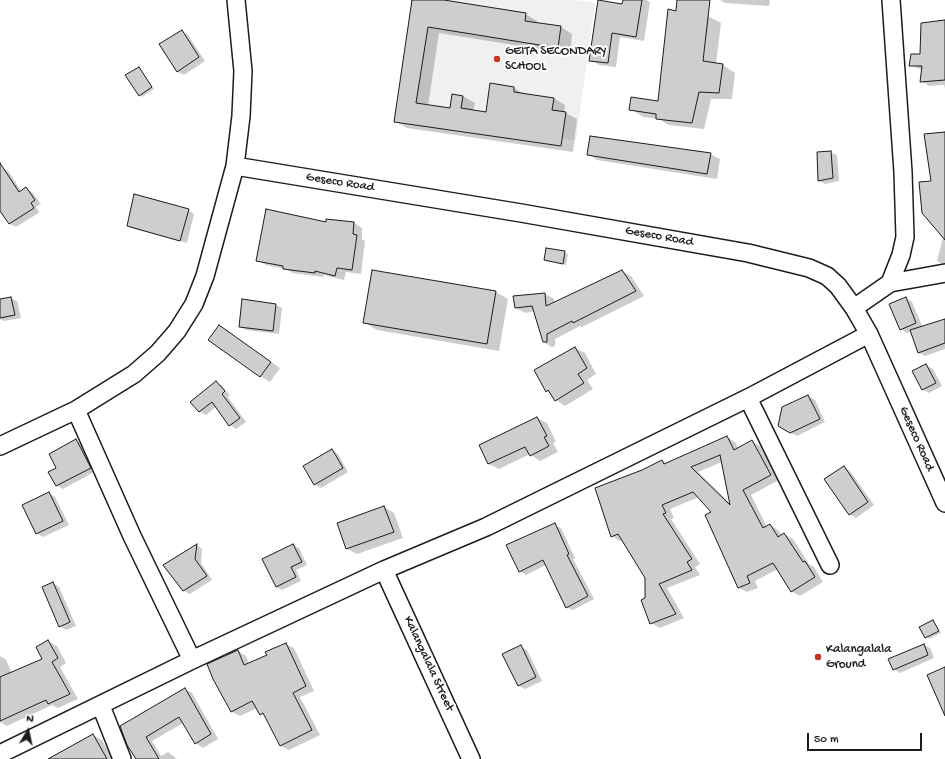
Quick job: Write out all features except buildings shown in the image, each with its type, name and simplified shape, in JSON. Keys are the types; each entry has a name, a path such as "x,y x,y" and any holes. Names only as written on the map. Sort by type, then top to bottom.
{"street":[{"path":"0,446 76,410 134,374 158,353 177,331 194,304 205,276 235,166 241,116 243,71 236,0"},
{"path":"890,283 901,255 905,237 903,172 891,0"},
{"name":"Geseco Road","path":"235,166 521,212 763,257 809,268 827,276 838,286 854,308 869,334 945,503"},
{"path":"854,308 890,283 945,273"},
{"path":"0,754 101,706 192,660 384,570 486,527 748,398 869,334"},
{"path":"748,398 830,565"},
{"path":"76,410 132,536 192,660"},
{"name":"Kalangalala Street","path":"384,570 471,759"},
{"path":"101,706 122,759"}],"shaded area":[{"name":"GEITA SECONDARY SCHOOL","path":"415,0 575,0 595,3 576,140 399,116"}],"place":[{"name":"GEITA SECONDARY SCHOOL","path":"497,59"},
{"name":"Kalangalala Ground","path":"818,657"}]}
